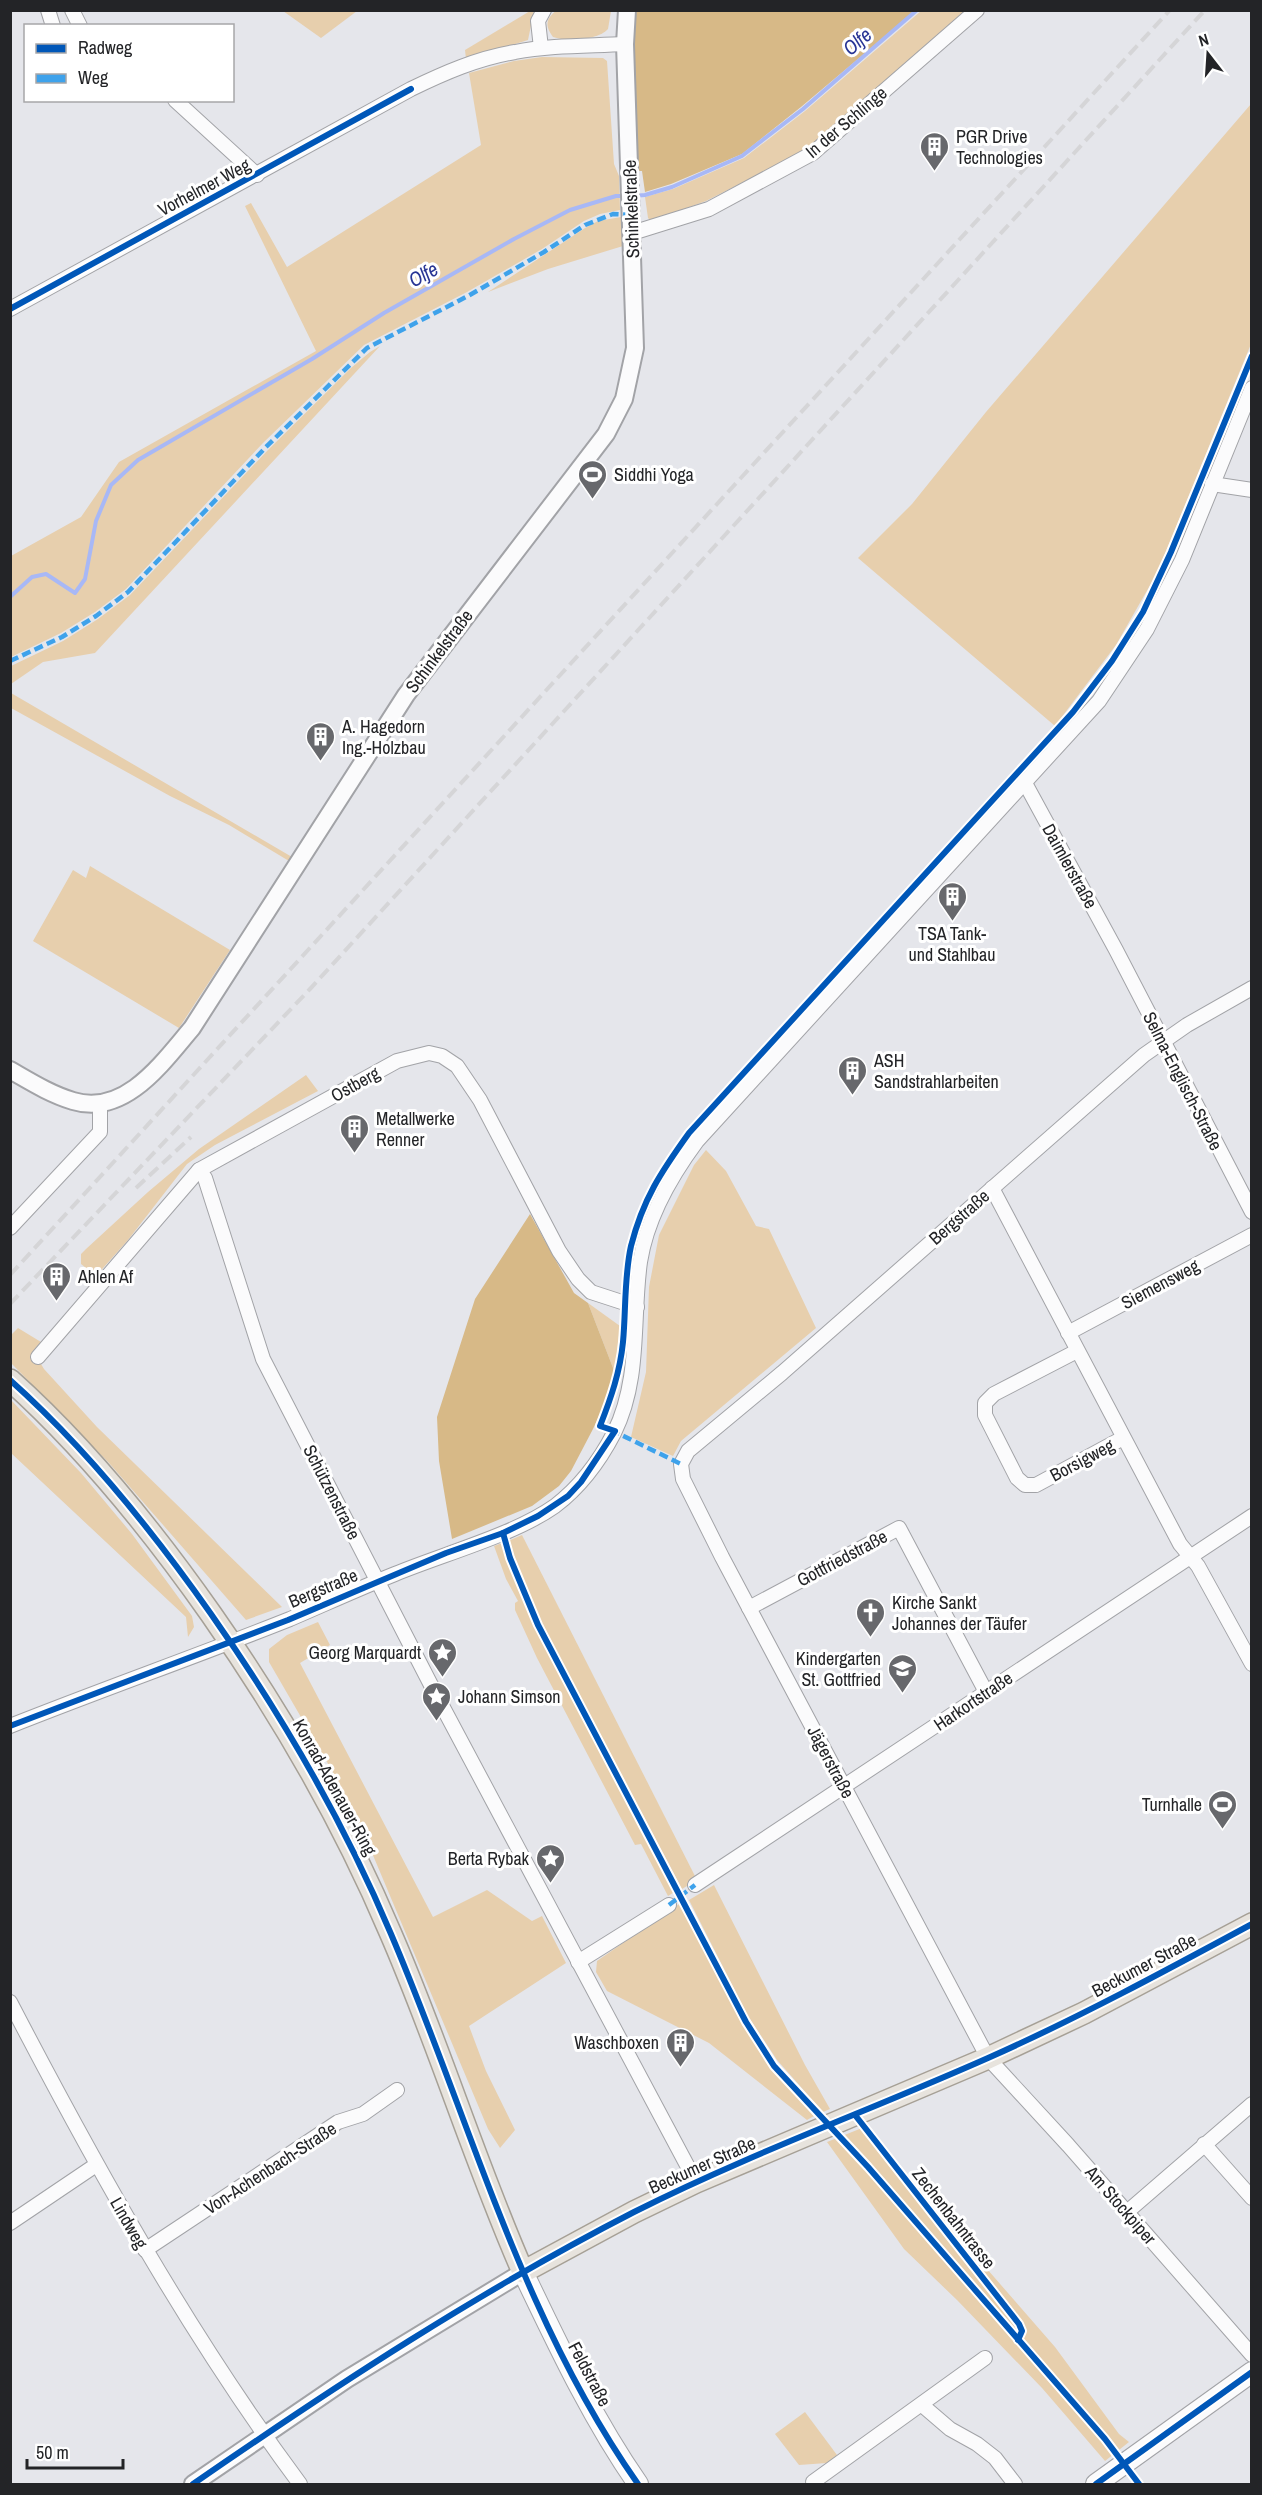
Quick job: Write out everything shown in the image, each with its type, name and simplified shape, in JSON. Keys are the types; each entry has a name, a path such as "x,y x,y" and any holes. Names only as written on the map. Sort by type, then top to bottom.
{"main road":[{"name":"Konrad-Adenauer-Ring","path":"10,1380 77,1445 111,1483 183,1574 230,1641 303,1756 354,1851 407,1972 484,2178 523,2272"},
{"name":"Beckumer Straße","path":"523,2272 634,2212 696,2182 988,2058 1084,2013 1251,1924"},
{"name":"Feldstraße","path":"523,2272 574,2377 615,2450 639,2484"},
{"path":"1096,2484 1251,2372"}],"street":[{"path":"72,10 79,24"},
{"path":"541,48 538,21 544,10"},
{"path":"625,44 627,10"},
{"name":"In der Schlinge","path":"632,233 709,209 813,153 977,10"},
{"name":"Vorhelmer Weg","path":"10,309 411,89 444,74 489,58 541,48 625,44"},
{"name":"Schinkelstraße","path":"10,1070 47,1091 75,1102 100,1103 123,1096 141,1084 160,1066 192,1028 406,695 606,434 624,399 635,348 625,44"},
{"path":"177,102 257,175"},
{"path":"637,1307 640,1260 654,1214 680,1164 705,1133 1099,701 1141,639 1182,560 1251,388"},
{"path":"1212,484 1251,490"},
{"name":"Daimlerstraße","path":"1025,783 1116,950"},
{"name":"Selma-Englisch-Straße","path":"1116,950 1251,1212"},
{"name":"Bergstraße","path":"681,1464 688,1451 782,1373 1162,1042 1251,988"},
{"name":"Ostberg","path":"38,1357 199,1170 397,1061 429,1053 442,1056 457,1066 480,1100 559,1251 578,1279 591,1293 637,1307"},
{"path":"10,1228 100,1131 100,1103"},
{"name":"Schützenstraße","path":"199,1170 205,1179 263,1359 431,1685 588,1980"},
{"name":"Borsigweg","path":"992,1188 1180,1544 1203,1573 1251,1664"},
{"name":"Siemensweg","path":"1068,1333 1251,1235"},
{"name":"Bergstraße","path":"10,1725 288,1620 378,1581 503,1533 553,1507 581,1482 615,1431 633,1373 637,1307"},
{"name":"Borsigweg","path":"1077,1351 994,1394 986,1404 985,1415 1017,1478 1025,1485 1036,1485 1123,1438"},
{"name":"Jägerstraße","path":"681,1464 683,1479 749,1608 988,2058"},
{"name":"Harkortstraße","path":"694,1885 1251,1516"},
{"name":"Gottfriedstraße","path":"749,1608 899,1528 986,1692"},
{"path":"578,1962 669,1905"},
{"name":"Beckumer Straße","path":"588,1980 696,2182"},
{"name":"Lindweg","path":"10,2002 96,2165 145,2250 264,2435 300,2484"},
{"name":"Am Stockpiper","path":"988,2058 1127,2212 1251,2355"},
{"name":"Von-Achenbach-Straße","path":"145,2250 338,2122 363,2114 397,2090"},
{"path":"1127,2212 1251,2104"},
{"path":"1204,2144 1251,2198"},
{"path":"10,2223 96,2165"},
{"name":"Beckumer Straße","path":"193,2484 347,2379 523,2272"},
{"path":"813,2482 985,2358"},
{"path":"922,2405 950,2429 977,2444 994,2458 1015,2484"}],"shaded area":[{"path":"557,10 611,11 608,29 590,38 559,39 553,37 548,20"},
{"path":"283,11 357,11 321,38"},
{"path":"530,11 534,11 528,40 466,59 465,50"},
{"path":"633,11 915,11 742,154 671,184 645,192 642,171 636,171 631,44"},
{"path":"921,11 965,11 810,148 706,201 651,221 648,218 645,197 673,189 744,158 805,111"},
{"path":"542,57 603,58 607,61 614,164 619,176 620,210 600,214 584,221 542,249 467,292 364,345 263,443 126,589 61,633 11,657 11,556 81,517 119,462 316,351 245,206 251,203 287,267 481,145 469,73 514,61"},
{"path":"1251,104 1251,344 1157,573 1116,645 1055,726 858,558 912,504 986,412"},
{"path":"621,217 623,246 548,269 488,292 585,228 598,221"},
{"path":"380,346 95,653 43,662 11,684 11,666 63,641 130,595 268,450 351,368"},
{"path":"11,693 292,857 289,861 229,825 170,796 11,708"},
{"path":"90,866 230,950 179,1028 33,941 73,870 86,878"},
{"path":"306,1075 318,1091 215,1145 187,1164 128,1240 96,1276 81,1264 81,1254 86,1249 199,1149"},
{"path":"706,1150 726,1171 756,1226 769,1229 816,1328 681,1441 673,1456 631,1437 646,1372 649,1287 659,1235 694,1165"},
{"path":"530,1214 574,1293 588,1303 615,1373 611,1390 571,1471 559,1486 532,1506 452,1539 439,1461 437,1417 475,1299"},
{"path":"588,1303 620,1326 615,1373"},
{"path":"18,1328 41,1342 33,1351 44,1369 97,1427 282,1607 246,1620 109,1463 11,1363 10,1336"},
{"path":"11,1400 81,1473 132,1534 192,1616 194,1627 188,1637 186,1617 11,1453"},
{"path":"522,1535 697,1880 682,1889 542,1624 508,1541"},
{"path":"502,1543 536,1627 676,1891 668,1896 641,1844 635,1845 537,1658 515,1610 515,1603 518,1601 506,1579 494,1546"},
{"path":"318,1622 330,1645 300,1663 433,1917 487,1890 532,1921 542,1916 566,1963 469,2026 486,2071 515,2130 500,2148 488,2129 367,1841 334,1774 269,1662 269,1649 287,1635"},
{"path":"714,1885 805,2065 830,2109 823,2112 777,2060 748,2016 689,1900"},
{"path":"682,1902 745,2026 772,2069 814,2116 807,2120 709,2043 607,1991 596,1972 597,1961"},
{"path":"867,2126 893,2161 1055,2347 1119,2434 1129,2442 1105,2461 1042,2388 904,2249 827,2142"},
{"path":"805,2412 837,2455 827,2463 799,2465 775,2434"}],"waterway":[{"name":"Olfe","path":"633,196 672,187 742,156 803,109 917,10"},
{"name":"Olfe","path":"10,597 32,577 46,574 75,593 85,579 96,521 111,485 138,460 312,359 384,313 514,239 570,210 616,196 626,196"}],"railway":[{"path":"10,1275 1170,10"},
{"path":"10,1304 310,989 1205,10"},
{"path":"136,1188 191,1137"}],"marked path":[{"path":"10,661 62,637 96,616 128,592 266,447 367,348 468,296 544,252 585,225 613,214 631,215"},
{"path":"611,1430 681,1464"},
{"path":"669,1905 695,1885"}],"cycle path":[{"path":"10,309 411,89"},
{"path":"10,1726 288,1620 446,1553 503,1533 538,1516 568,1496 581,1482 615,1431 600,1426 622,1353 626,1282 631,1246 647,1200 662,1174 689,1133 1073,712 1112,661 1143,612 1171,552 1252,356"},
{"path":"10,1380 92,1462 166,1552 237,1652 310,1769 353,1850 391,1934 529,2286 561,2354 597,2420 638,2484"},
{"path":"503,1533 510,1558 538,1625 746,2022 774,2066 868,2167 1105,2439 1139,2484"},
{"path":"193,2484 300,2411 409,2341 577,2242 721,2171 1022,2043 1121,1994 1252,1924"},
{"name":"Zechenbahntrasse","path":"855,2115 1019,2324 1022,2331 1018,2340"},
{"path":"1096,2484 1252,2372"}],"place":[{"name":"PGR Drive Technologies","path":"935,172"},
{"name":"Siddhi Yoga","path":"593,500"},
{"name":"A. Hagedorn Ing.-Holzbau","path":"321,762"},
{"name":"TSA Tank- und Stahlbau","path":"952,922"},
{"name":"ASH Sandstrahlarbeiten","path":"853,1096"},
{"name":"Metallwerke Renner","path":"355,1154"},
{"name":"Ahlen Af","path":"57,1302"},
{"name":"Kirche Sankt Johannes der Täufer","path":"871,1638"},
{"name":"Georg Marquardt","path":"442,1678"},
{"name":"Kindergarten St. Gottfried","path":"902,1694"},
{"name":"Johann Simson","path":"437,1722"},
{"name":"Turnhalle","path":"1223,1830"},
{"name":"Berta Rybak","path":"550,1884"},
{"name":"Waschboxen","path":"680,2068"}]}
